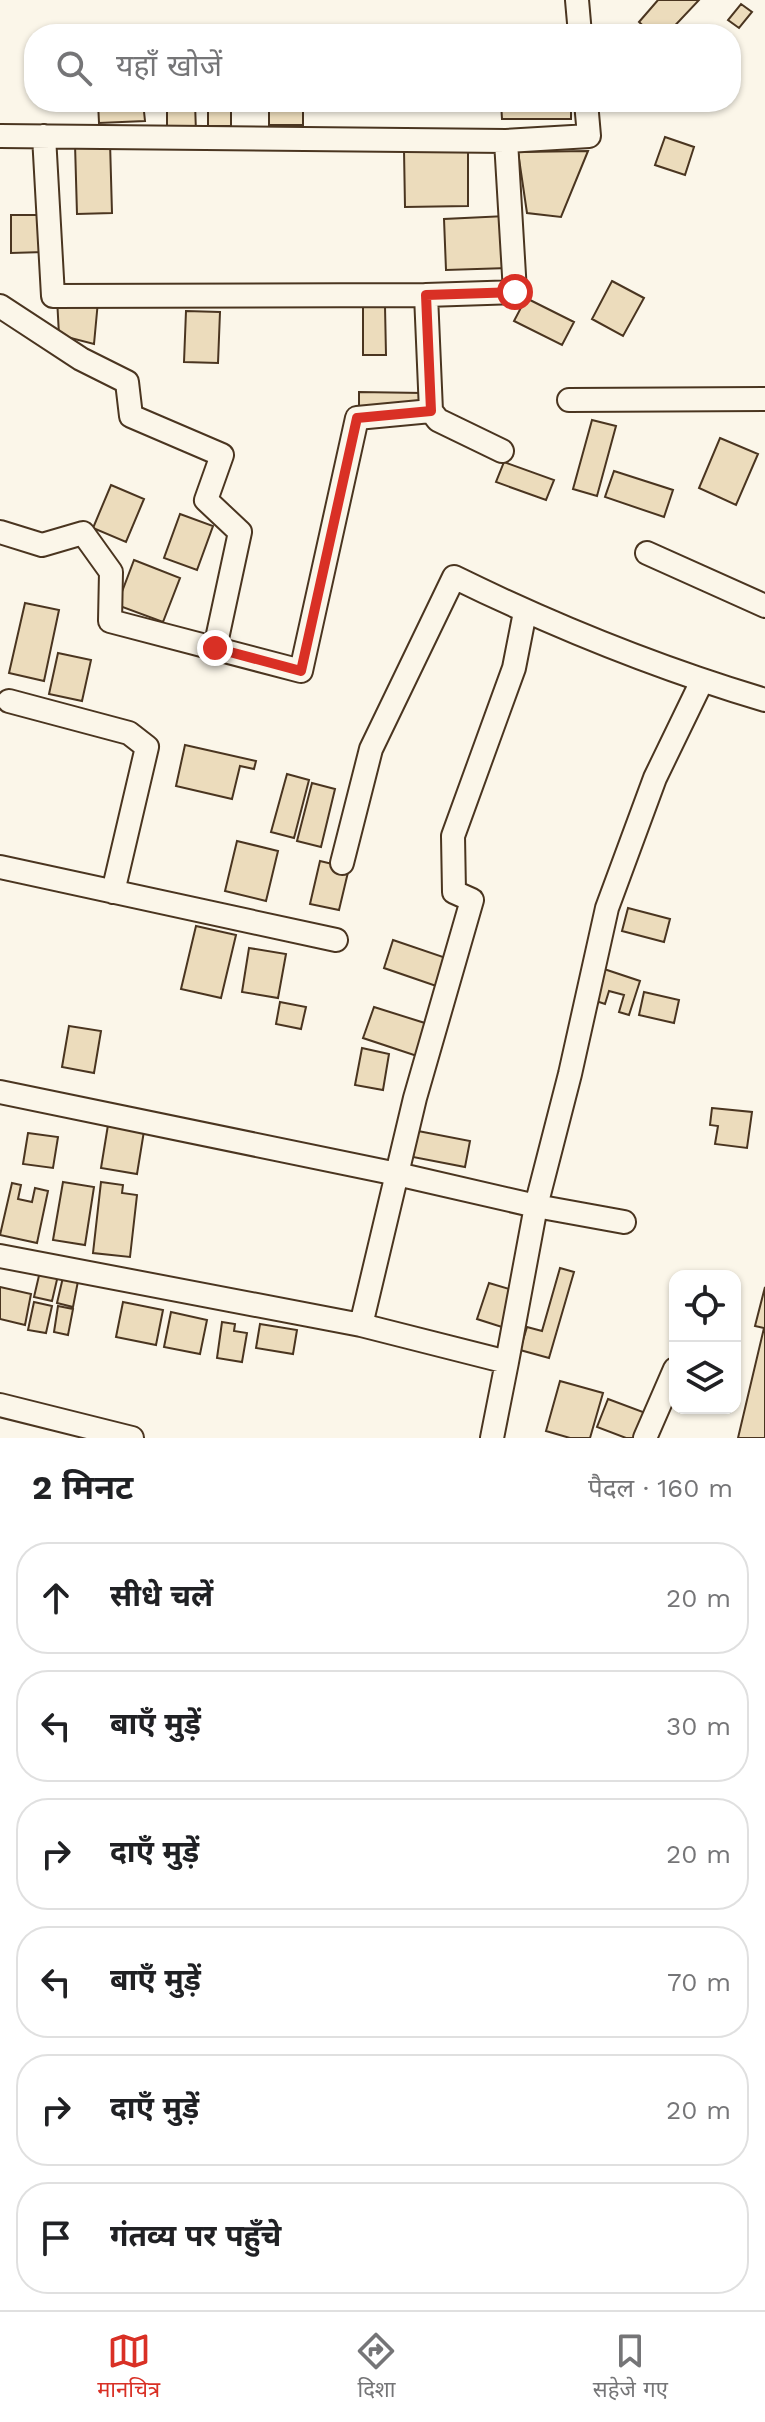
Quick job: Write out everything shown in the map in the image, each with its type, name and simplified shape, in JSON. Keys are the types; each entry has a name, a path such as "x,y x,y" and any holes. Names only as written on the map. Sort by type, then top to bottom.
{"street":[{"path":"577,0 579,24"},
{"path":"0,136 506,141 589,136 587,112"},
{"path":"44,136 53,296 515,292 506,141"},
{"path":"426,295 431,411 438,420 502,451"},
{"path":"0,306 81,359 127,382 131,416 222,455 206,500 240,532 215,648"},
{"path":"569,400 765,399"},
{"path":"0,532 42,545 83,533 111,572 110,621 301,671 357,418 431,411"},
{"path":"647,553 765,606"},
{"path":"342,863 371,749 454,577 525,612 702,681 765,700"},
{"path":"361,1325 415,1098 472,900 454,892 453,836 514,668 525,612"},
{"path":"492,1438 536,1206 570,1074 607,908 655,778 702,681"},
{"path":"9,701 129,733 147,747 113,892"},
{"path":"0,867 336,940"},
{"path":"0,1092 624,1222"},
{"path":"0,1256 361,1325 507,1362"},
{"path":"645,1438 669,1383"},
{"path":"0,1405 132,1438"}],"building":[{"path":"658,0 699,0 676,24 639,22"},
{"path":"741,4 752,12 741,26 728,20"},
{"path":"98,112 144,112 145,121 99,123"},
{"path":"167,112 195,112 196,133 167,134"},
{"path":"208,112 231,112 231,126 208,126"},
{"path":"269,112 303,112 303,125 269,125"},
{"path":"502,112 571,112 571,119 502,119"},
{"path":"665,137 694,147 685,175 655,165"},
{"path":"110,142 112,213 77,214 75,144"},
{"path":"468,149 468,206 405,207 404,150"},
{"path":"588,151 561,217 527,213 518,152"},
{"path":"11,215 44,215 44,252 11,253"},
{"path":"506,216 508,268 446,270 444,219"},
{"path":"612,281 644,298 623,336 592,319"},
{"path":"57,298 98,301 94,344 59,335"},
{"path":"526,298 574,322 562,345 514,321"},
{"path":"385,306 386,355 363,355 363,307"},
{"path":"186,311 220,312 218,363 184,362"},
{"path":"359,392 423,393 423,410 359,410"},
{"path":"592,420 616,426 597,496 573,489"},
{"path":"720,438 758,454 736,505 699,488"},
{"path":"504,462 554,480 546,500 496,482"},
{"path":"614,471 673,490 664,517 605,497"},
{"path":"111,485 144,499 126,542 93,528"},
{"path":"180,514 213,526 197,570 164,558"},
{"path":"134,560 180,578 163,622 117,605"},
{"path":"25,603 59,610 44,681 9,673"},
{"path":"58,653 91,660 82,701 49,694"},
{"path":"185,745 256,761 254,769 240,766 232,799 176,786"},
{"path":"287,774 309,780 294,838 271,832"},
{"path":"312,783 335,789 321,847 297,841"},
{"path":"237,841 278,851 266,901 225,891"},
{"path":"320,861 349,868 339,910 310,904"},
{"path":"628,908 670,919 664,942 622,931"},
{"path":"196,926 236,935 221,998 181,989"},
{"path":"393,940 452,960 442,988 384,968"},
{"path":"249,948 286,954 278,998 242,992"},
{"path":"598,967 640,981 629,1015 619,1012 624,995 609,991 605,1004 587,998"},
{"path":"644,992 679,1000 674,1023 639,1015"},
{"path":"280,1002 306,1007 301,1029 276,1024"},
{"path":"374,1007 428,1024 417,1056 363,1038"},
{"path":"69,1026 101,1031 94,1073 62,1067"},
{"path":"362,1048 389,1054 383,1090 355,1085"},
{"path":"712,1108 752,1112 747,1148 715,1144 718,1126 710,1125"},
{"path":"108,1125 144,1131 137,1174 101,1168"},
{"path":"418,1131 470,1141 465,1167 413,1157"},
{"path":"28,1133 58,1137 53,1168 23,1164"},
{"path":"63,1182 94,1187 85,1245 53,1240"},
{"path":"101,1182 123,1185 122,1193 137,1195 130,1257 93,1253"},
{"path":"12,1183 21,1185 18,1199 32,1202 35,1188 48,1191 37,1243 0,1235"},
{"path":"41,1267 59,1271 52,1301 34,1297"},
{"path":"560,1268 574,1272 549,1358 520,1350 527,1327 542,1331"},
{"path":"64,1273 79,1276 73,1307 57,1303"},
{"path":"489,1283 516,1291 505,1328 477,1319"},
{"path":"0,1287 31,1294 25,1325 0,1319"},
{"path":"765,1287 765,1438 738,1438 764,1328 755,1326"},
{"path":"34,1302 52,1306 46,1333 28,1330"},
{"path":"123,1302 163,1310 156,1345 116,1337"},
{"path":"58,1306 73,1309 68,1335 54,1332"},
{"path":"171,1312 207,1320 200,1354 164,1347"},
{"path":"222,1322 235,1324 234,1331 247,1333 242,1362 217,1358"},
{"path":"260,1324 297,1330 293,1354 256,1348"},
{"path":"560,1381 603,1393 590,1438 570,1438 546,1431"},
{"path":"608,1399 651,1415 642,1438 626,1438 597,1427"}],"route":[{"path":"215,648 301,671 357,418 431,411 426,295 515,292"}]}
